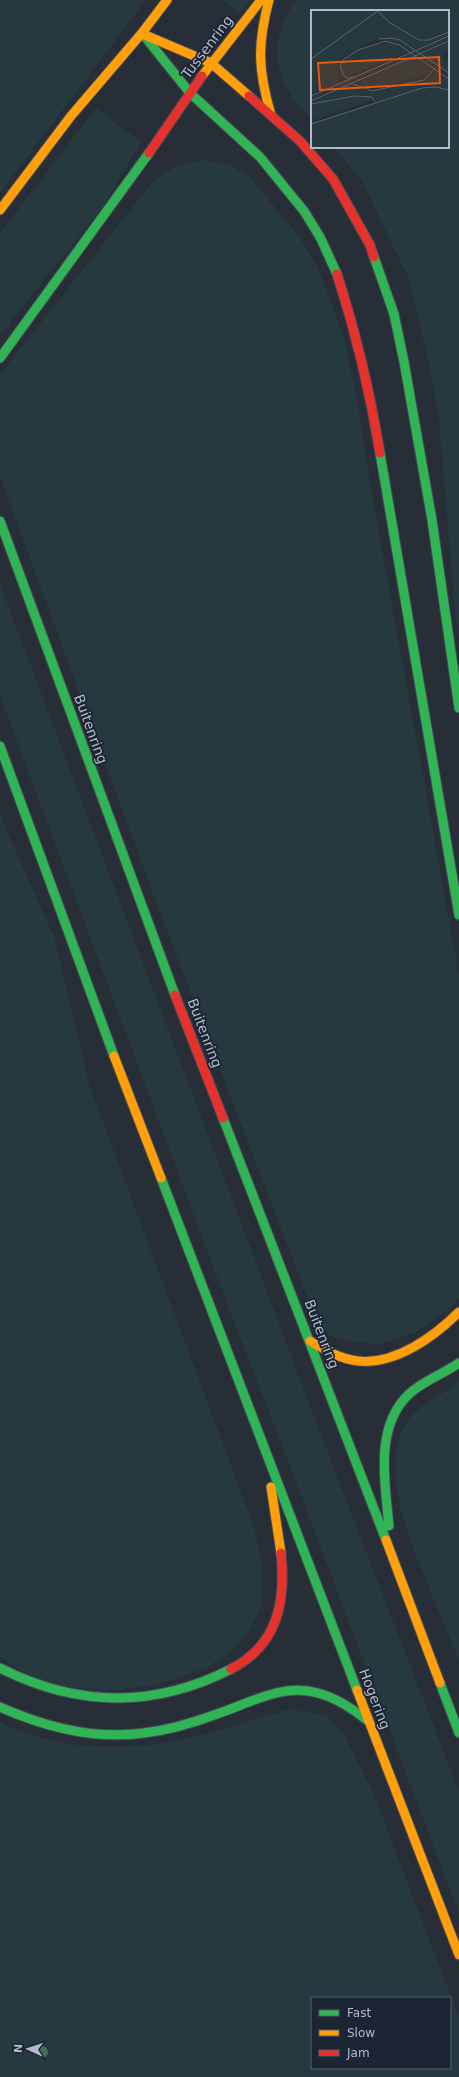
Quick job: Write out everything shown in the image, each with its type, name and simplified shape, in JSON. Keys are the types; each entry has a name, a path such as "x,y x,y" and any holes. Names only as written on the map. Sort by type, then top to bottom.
{"highway":[{"path":"0,210 71,116 142,34 167,0"},
{"name":"Tussenring","path":"0,358 156,143 211,63 261,0"},
{"path":"269,0 260,28 258,66 271,115"},
{"path":"142,34 211,63 271,115 304,146 334,179 370,245 394,314 414,412 430,505 459,708"},
{"path":"142,34 190,93 260,157 304,211 320,237 332,264 349,311 368,389 459,916"},
{"name":"Buitenring","path":"0,521 156,946 391,1552"},
{"path":"0,746 88,989 267,1452 282,1566 283,1590 280,1610 273,1628 259,1648 248,1660 235,1668 202,1683 166,1693 130,1698 104,1699 61,1692 27,1682 0,1668"},
{"path":"310,1342 342,1357 359,1361 373,1361 386,1358 430,1339 459,1312"},
{"path":"459,1363 410,1394 398,1409 390,1428 385,1447 384,1470 391,1552 459,1733"},
{"name":"Hogering","path":"267,1452 368,1721 459,1955"},
{"path":"0,1707 43,1724 72,1730 103,1733 144,1733 181,1726 275,1693 309,1690 327,1695 346,1704 368,1721"}],"green space":[{"path":"0,0 146,0 0,193"},
{"path":"222,0 251,0 241,13"},
{"path":"296,0 459,0 459,642 455,613 439,419 428,360 408,277 362,181 335,148 449,148 449,10 311,10 311,119 289,93 278,66 277,55 280,32 289,10"},
{"path":"96,108 141,142 104,205 0,335 0,233"},
{"path":"205,160 230,165 250,177 300,238 318,268 343,334 357,398 371,488 459,975 459,1298 444,1313 416,1332 380,1344 353,1342 331,1336 317,1323 159,910 0,477 0,374 151,184 176,167"},
{"path":"0,584 328,1453 459,1791 459,1914 219,1283 0,696"},
{"path":"0,812 9,836 55,939 90,1087 253,1524 262,1561 263,1602 250,1630 232,1651 206,1668 156,1685 116,1690 72,1688 32,1677 0,1657"},
{"path":"459,1381 459,1661 406,1527 396,1485 395,1464 398,1444 405,1425 410,1418 416,1411"},
{"path":"290,1709 327,1716 345,1736 373,1792 459,2017 459,2077 0,2077 0,1722 22,1732 70,1744 120,1747 170,1742 230,1727"}],"traffic: fast":[{"path":"142,33 190,93 260,157 304,211 320,237 337,274"},
{"path":"0,358 149,153"},
{"path":"374,257 394,314 404,362 432,520 459,708"},
{"path":"380,453 459,915"},
{"path":"0,521 175,995"},
{"path":"0,746 114,1056"},
{"path":"223,1118 386,1540"},
{"path":"161,1178 357,1690"},
{"path":"389,1526 384,1474 384,1456 386,1439 391,1422 398,1407 409,1394 420,1385 459,1363"},
{"path":"0,1668 29,1681 58,1690 86,1696 115,1698 144,1697 173,1691 202,1682 231,1669"},
{"path":"440,1683 459,1733"},
{"path":"0,1707 52,1726 88,1733 125,1735 153,1732 190,1723 279,1692 305,1691 325,1695 338,1701 351,1708 368,1721"}],"traffic: slow":[{"path":"0,210 71,116 142,33 167,0"},
{"path":"202,76 261,0"},
{"path":"269,0 262,31 261,71 271,115"},
{"path":"145,35 211,63 249,96"},
{"path":"114,1056 161,1178"},
{"path":"310,1341 333,1354 351,1360 372,1361 386,1359 400,1354 426,1340 459,1312"},
{"path":"271,1487 281,1553"},
{"path":"386,1540 440,1683"},
{"path":"357,1690 459,1955"}],"traffic: jam":[{"path":"149,153 202,76"},
{"path":"249,96 300,141 333,179 370,245 374,257"},
{"path":"337,274 362,363 380,453"},
{"path":"175,995 223,1118"},
{"path":"231,1669 247,1659 259,1648 269,1635 276,1620 282,1588 281,1553"}]}
